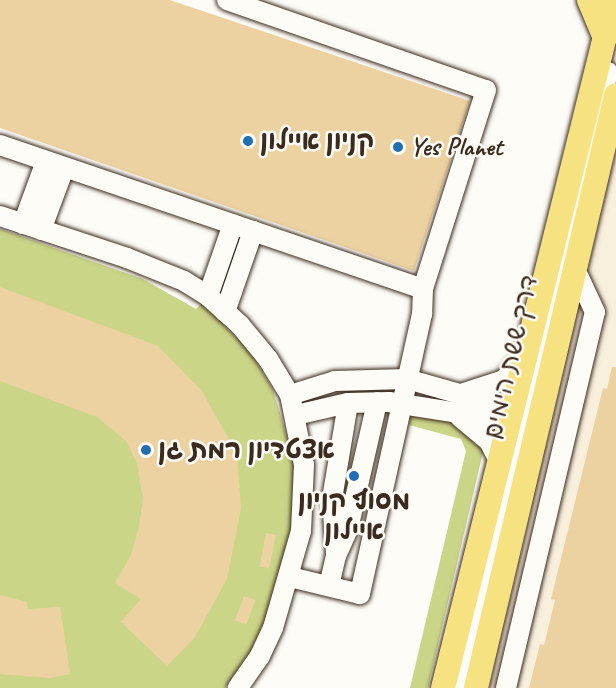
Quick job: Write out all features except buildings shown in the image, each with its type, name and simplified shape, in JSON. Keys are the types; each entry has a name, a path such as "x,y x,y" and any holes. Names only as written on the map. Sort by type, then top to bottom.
{"main road":[{"path":"589,0 610,39"},
{"name":"דרך ששת הימים","path":"476,688 523,418 529,349 610,39 614,0"},
{"name":"דרך ששת הימים","path":"443,688 499,461 523,418 575,269 616,95"}],"lane":[{"path":"227,0 269,6 486,90 423,289 422,314 360,594 290,577"},
{"name":"דרך ששת הימים","path":"462,688 610,39"},
{"path":"0,146 423,289"},
{"path":"32,227 55,164"},
{"path":"0,216 157,268 208,296 268,359 290,394 296,415 305,479 301,531 290,577 260,656 238,688"},
{"path":"208,296 233,224"},
{"path":"225,312 253,231"},
{"path":"506,688 595,312 575,269"},
{"path":"462,393 504,380 529,349"},
{"path":"290,394 335,381 407,379 462,393 523,418"},
{"path":"296,415 348,404 377,402 402,403 455,414 523,418"},
{"path":"329,586 336,556 348,529 377,402"},
{"path":"336,556 333,499 348,404"},
{"path":"455,414 489,441 499,461"}],"shaded area":[{"path":"616,125 616,688 481,688"}],"green space":[{"name":"אצטדיון רמת גן","path":"0,229 143,279 196,309 202,303 251,352 273,390 296,466 295,520 270,612 252,650 225,688 0,688"},
{"path":"408,409 461,425 475,435 483,452 428,688 410,688 466,451 461,439 409,425"}],"place":[{"name":"קניון איילון","path":"248,141"},
{"name":"Yes Planet","path":"398,147"},
{"name":"אצטדיון רמת גן","path":"146,450"},
{"name":"מסוף קניון איילון","path":"354,476"}]}
